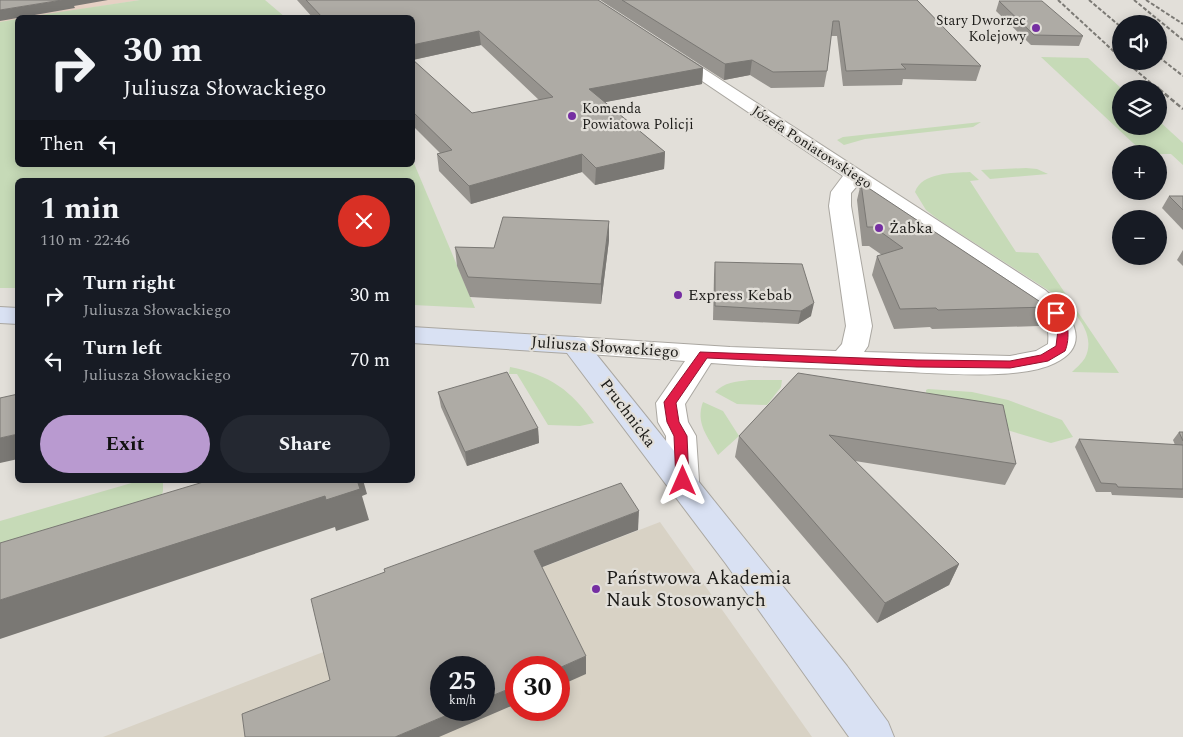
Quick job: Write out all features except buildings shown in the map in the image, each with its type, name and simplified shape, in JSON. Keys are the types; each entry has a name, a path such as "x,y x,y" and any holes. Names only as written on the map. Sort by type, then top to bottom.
{"main road":[{"path":"0,315 15,316"},
{"name":"Juliusza Słowackiego","path":"415,335 575,345"},
{"name":"Pruchnicka","path":"575,345 653,446 683,481 873,729"}],"street":[{"name":"Józefa Poniatowskiego","path":"660,47 1036,295"},
{"path":"843,361 855,346 859,326 840,206 841,192 854,175"},
{"name":"Juliusza Słowackiego","path":"575,345 843,361 1010,364 1044,358 1062,348 1063,330 1056,313 1036,295"},
{"name":"Pruchnicka","path":"683,481 680,436 673,422 670,402 704,354"}],"shaded area":[{"path":"0,0 140,0 45,15 15,15 15,20 0,22"},
{"name":"Państwowa Akademia Nauk Stosowanych","path":"660,522 812,737 103,737"}],"green space":[{"path":"140,0 265,0 283,15 40,15"},
{"path":"15,19 15,167 415,166 475,308 415,305 415,178 15,178 15,288 0,288 0,22"},
{"path":"1041,57 1088,58 1112,80 1112,123"},
{"path":"981,122 973,127 865,139 844,145 837,140 843,137"},
{"path":"1167,128 1183,143 1183,165 1171,154 1167,154 1167,145 1136,145 1124,135 1167,135"},
{"path":"1037,169 1048,174 990,179 981,170"},
{"path":"970,172 979,180 970,181 1016,252 1038,253 1119,373 1072,372 1084,360 1088,348 1085,330 1075,314 1054,294 939,220 926,210 915,192 919,185 931,177 947,173"},
{"path":"510,367 537,374 558,386 577,401 594,423 580,426 548,425 517,374 509,374"},
{"path":"749,380 782,380 781,387 767,405 737,404 715,392 726,384"},
{"path":"926,390 972,392 1008,400 1062,420 1073,437 1051,443 1000,428 928,411"},
{"path":"703,402 723,411 739,436 718,455 702,423 701,410"},
{"path":"132,483 163,483 161,497 0,547 0,521"}],"railway":[{"path":"1058,0 1112,50"},
{"path":"1089,0 1112,19"},
{"path":"1134,0 1183,40"},
{"path":"1146,0 1183,24"},
{"path":"1167,63 1183,76"},
{"path":"1136,70 1147,80"},
{"path":"1167,96 1183,109"}],"place":[{"name":"Stary Dworzec Kolejowy","path":"1036,28"},
{"name":"Komenda Powiatowa Policji","path":"572,116"},
{"name":"Żabka","path":"879,228"},
{"name":"Express Kebab","path":"678,295"},
{"name":"Państwowa Akademia Nauk Stosowanych","path":"596,589"}],"route":[{"path":"683,481 683,458 680,436 673,422 670,402 704,354 824,360 1010,364 1044,358 1062,348 1063,330 1056,313"}]}
